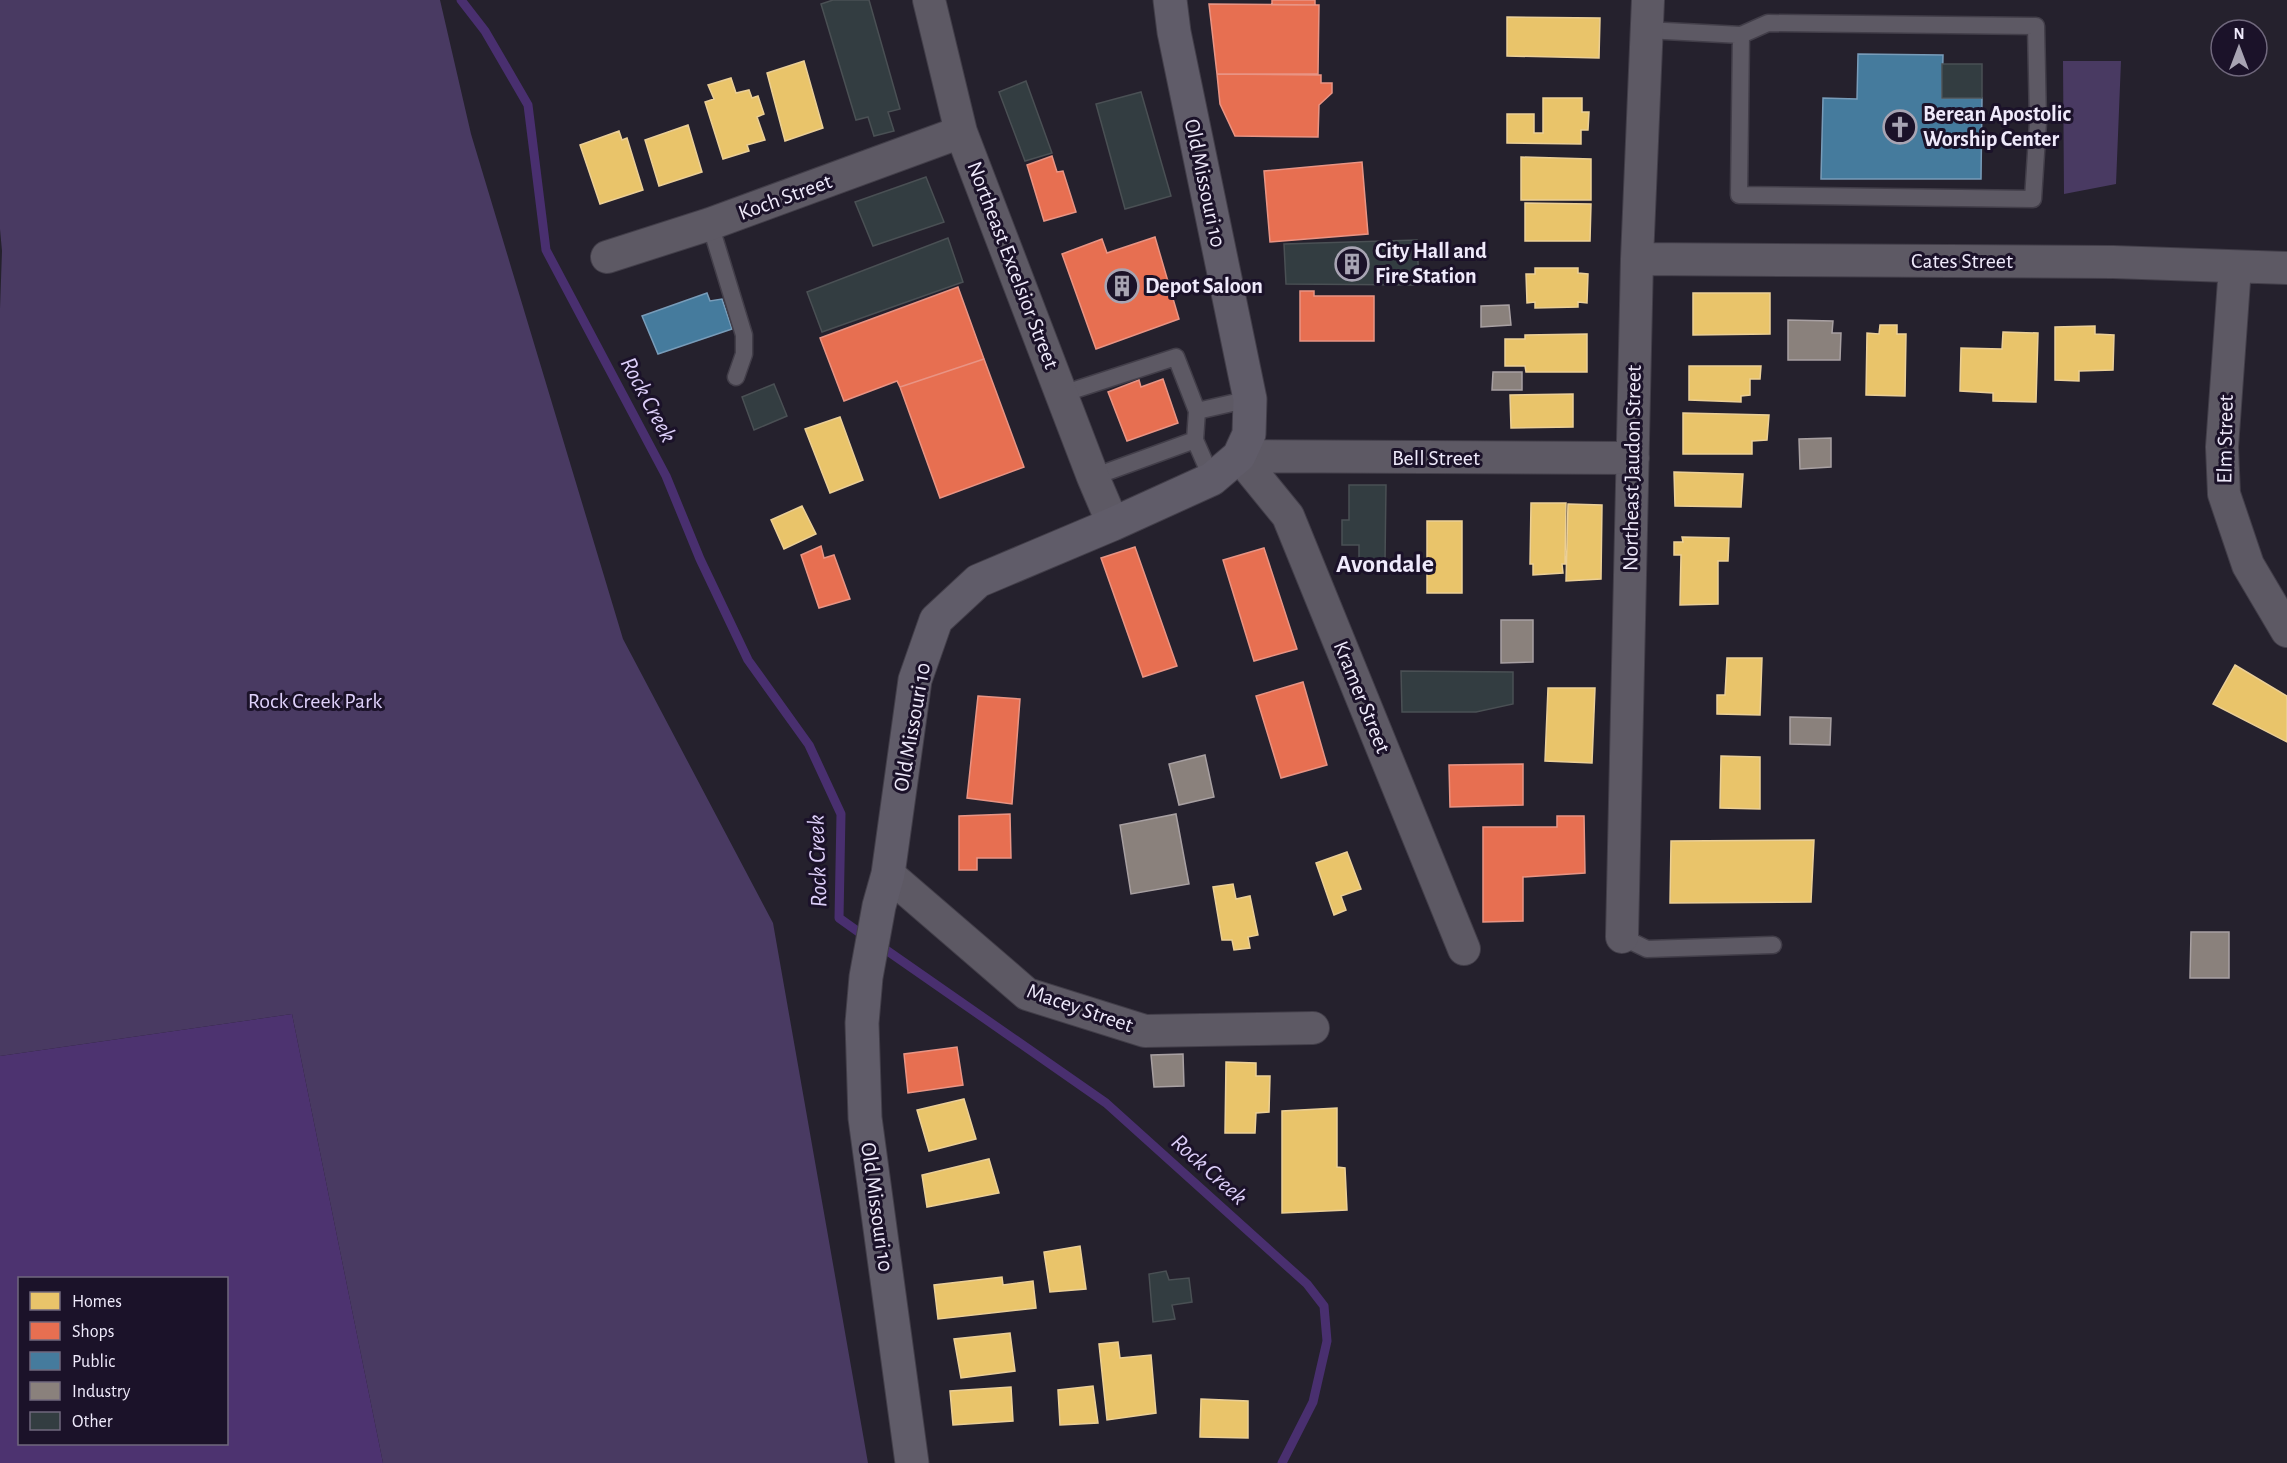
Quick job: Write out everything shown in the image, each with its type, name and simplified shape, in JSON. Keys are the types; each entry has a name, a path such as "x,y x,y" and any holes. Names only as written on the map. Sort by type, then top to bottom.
{"street":[{"name":"Northeast Excelsior Street","path":"929,0 962,132 1113,524"},
{"name":"Old Missouri 10","path":"912,1463 865,1118 862,1023 866,977 879,906 888,874 915,680 936,620 978,581 1212,479 1239,456 1249,434 1250,399 1174,32 1170,0"},
{"name":"Northeast Jaudon Street","path":"1622,937 1637,259 1647,15"},
{"name":"Koch Street","path":"607,257 710,224 962,132"},
{"name":"Cates Street","path":"1637,259 2113,262 2287,268"},
{"name":"Elm Street","path":"2235,267 2222,447 2224,494 2248,565 2287,632"},
{"name":"Bell Street","path":"1239,456 1633,458"},
{"name":"Kramer Street","path":"1239,456 1288,516 1464,949"},
{"name":"Macey Street","path":"888,874 1027,994 1145,1031 1313,1028"}],"lane":[{"path":"1647,15 1740,35 1768,23 2036,26 2038,122 2033,199 1739,195 1740,35"},
{"path":"710,224 744,335 744,354 736,377"},
{"path":"1062,394 1176,357 1197,411 1195,440 1212,479"},
{"path":"1197,411 1250,399"},
{"path":"1093,477 1195,440"},
{"path":"1622,937 1647,949 1773,945"}],"green space":[{"name":"Rock Creek Park","path":"0,0 440,0 471,134 623,639 773,923 868,1463 383,1463 292,1014 0,1056 0,309 2,251 0,229"},
{"path":"2063,61 2121,61 2116,184 2064,194"}],"shaded area":[{"path":"292,1014 383,1463 0,1463 0,1056"}],"building: Homes":[{"path":"1507,17 1600,18 1599,58 1507,56"},
{"path":"804,61 823,128 785,141 767,73"},
{"path":"731,78 736,93 749,90 752,98 758,96 764,114 757,117 765,140 747,145 749,151 723,159 705,102 714,99 708,85"},
{"path":"1543,98 1582,98 1582,112 1589,112 1588,130 1581,130 1581,144 1507,143 1507,114 1534,114 1534,133 1543,133"},
{"path":"688,125 702,172 659,186 645,140"},
{"path":"619,131 622,140 627,138 643,190 600,204 580,145"},
{"path":"1521,157 1591,159 1591,200 1521,200"},
{"path":"1525,203 1591,204 1590,241 1525,241"},
{"path":"1535,268 1578,268 1578,273 1588,274 1587,303 1578,302 1578,307 1535,308 1535,302 1527,303 1526,274 1535,274"},
{"path":"1693,293 1770,293 1770,334 1693,335"},
{"path":"1880,325 1897,325 1897,334 1906,334 1905,396 1866,395 1867,333 1879,334"},
{"path":"2095,326 2095,334 2114,335 2113,370 2079,371 2079,381 2055,380 2055,327"},
{"path":"2003,332 2038,333 2036,402 1993,401 1993,393 1960,391 1961,348 2002,349"},
{"path":"1587,334 1587,372 1526,372 1525,366 1505,366 1505,339 1525,339 1525,335"},
{"path":"1689,366 1761,366 1760,379 1750,379 1750,395 1741,396 1741,402 1689,400"},
{"path":"1573,394 1573,427 1511,428 1510,395"},
{"path":"1683,413 1769,415 1767,440 1752,441 1752,454 1683,454"},
{"path":"840,417 863,480 830,493 805,429"},
{"path":"1674,472 1743,474 1741,507 1675,506"},
{"path":"1531,503 1566,503 1563,573 1533,575 1533,564 1530,564"},
{"path":"1568,504 1602,505 1601,579 1566,581"},
{"path":"802,506 816,534 784,549 771,520"},
{"path":"1427,521 1462,521 1462,593 1427,593"},
{"path":"1682,537 1729,538 1728,561 1718,561 1718,604 1680,605 1681,555 1674,555 1674,542 1683,542"},
{"path":"1727,658 1762,658 1760,715 1717,714 1717,695 1725,695"},
{"path":"2235,665 2287,696 2287,742 2213,704"},
{"path":"1548,688 1595,688 1592,763 1545,761"},
{"path":"1721,756 1760,757 1760,809 1720,808"},
{"path":"1814,840 1811,902 1670,903 1671,841"},
{"path":"1347,852 1361,889 1341,896 1346,910 1334,915 1316,863"},
{"path":"1233,884 1236,899 1250,896 1258,935 1248,937 1250,948 1234,950 1232,940 1222,940 1213,887"},
{"path":"1226,1062 1256,1063 1256,1076 1270,1076 1269,1112 1256,1113 1255,1133 1225,1133"},
{"path":"964,1099 976,1139 929,1151 917,1110"},
{"path":"1337,1108 1337,1167 1345,1168 1347,1210 1282,1213 1282,1111"},
{"path":"989,1159 999,1193 927,1207 922,1175"},
{"path":"1080,1246 1086,1289 1050,1292 1044,1252"},
{"path":"1002,1277 1003,1285 1033,1281 1036,1308 938,1319 934,1285"},
{"path":"1010,1333 1015,1371 961,1378 954,1339"},
{"path":"1118,1342 1120,1358 1151,1355 1156,1413 1107,1420 1099,1344"},
{"path":"1093,1386 1098,1423 1060,1425 1058,1390"},
{"path":"1011,1387 1013,1421 953,1425 950,1391"},
{"path":"1201,1399 1248,1401 1248,1438 1200,1437"}],"building: Shops":[{"path":"1272,0 1315,0 1315,5 1272,5"},
{"path":"1209,4 1319,5 1318,74 1217,74"},
{"path":"1217,74 1321,75 1321,83 1332,83 1332,93 1319,105 1318,137 1235,136 1220,104"},
{"path":"1052,156 1057,172 1063,171 1076,212 1044,221 1027,165"},
{"path":"1362,162 1368,234 1270,242 1264,171"},
{"name":"Depot Saloon","path":"1155,237 1179,319 1096,349 1062,254 1102,239 1107,253"},
{"path":"958,287 984,359 900,387 897,381 844,401 820,338"},
{"path":"1300,291 1314,291 1314,296 1374,296 1374,341 1300,341"},
{"path":"984,359 1024,467 940,498 900,387"},
{"path":"1163,379 1178,423 1127,441 1108,392 1139,380 1141,387"},
{"path":"821,546 824,558 834,555 850,599 819,608 801,555"},
{"path":"1135,547 1177,666 1143,677 1101,558"},
{"path":"1264,548 1297,649 1254,661 1223,560"},
{"path":"1303,682 1327,765 1281,778 1256,696"},
{"path":"978,696 1020,699 1012,804 967,798"},
{"path":"1523,764 1523,805 1450,807 1449,765"},
{"path":"1010,814 1011,858 977,858 977,870 959,870 959,816"},
{"path":"1557,816 1584,816 1585,873 1523,877 1523,921 1483,922 1483,827 1557,827"},
{"path":"957,1047 963,1085 908,1093 904,1054"}],"building: Public":[{"path":"1858,54 1943,55 1942,98 1982,98 1981,179 1821,179 1823,98 1857,99"},
{"path":"707,293 710,301 722,299 732,329 658,354 642,316"}],"building: Industry":[{"path":"1509,305 1511,325 1481,327 1481,306"},
{"path":"1788,320 1833,321 1832,333 1841,333 1840,360 1788,360"},
{"path":"1493,372 1522,372 1522,390 1492,390"},
{"path":"1831,438 1831,467 1800,469 1799,439"},
{"path":"1501,620 1533,620 1533,662 1501,663"},
{"path":"1790,717 1831,718 1830,745 1790,744"},
{"path":"1205,755 1214,797 1179,805 1169,764"},
{"path":"1176,814 1189,884 1131,894 1120,825"},
{"path":"2191,932 2229,932 2229,978 2190,978"},
{"path":"1183,1054 1184,1086 1154,1087 1151,1055"}],"building: Other":[{"path":"833,0 869,0 900,109 888,112 894,131 874,136 868,117 856,120 821,4"},
{"path":"1942,64 1982,64 1982,98 1942,98"},
{"path":"1026,81 1052,153 1025,161 999,92"},
{"path":"1141,92 1171,196 1125,209 1096,104"},
{"path":"926,177 944,222 873,246 855,202"},
{"path":"948,238 963,282 822,332 807,292"},
{"name":"City Hall and Fire Station","path":"1417,240 1419,285 1286,284 1284,244"},
{"path":"774,384 787,416 754,430 742,397"},
{"path":"1349,485 1386,485 1385,562 1359,561 1359,545 1342,545 1342,520 1349,520"},
{"path":"1401,671 1513,672 1513,704 1476,712 1402,712"},
{"path":"1166,1271 1169,1280 1189,1278 1192,1302 1172,1305 1175,1319 1153,1322 1149,1274"}],"waterway":[{"name":"Rock Creek","path":"461,0 485,31 528,105 546,250 666,476 700,559 748,660 809,745 841,814 839,918 867,938"},
{"name":"Rock Creek","path":"879,945 1106,1103 1307,1284 1324,1306 1327,1341 1313,1402 1282,1463"}],"place":[{"name":"Berean Apostolic Worship Center","path":"1900,127"},
{"name":"City Hall and Fire Station","path":"1352,264"},
{"name":"Depot Saloon","path":"1122,286"}],"district":[{"name":"Avondale","path":"1385,564"}]}
